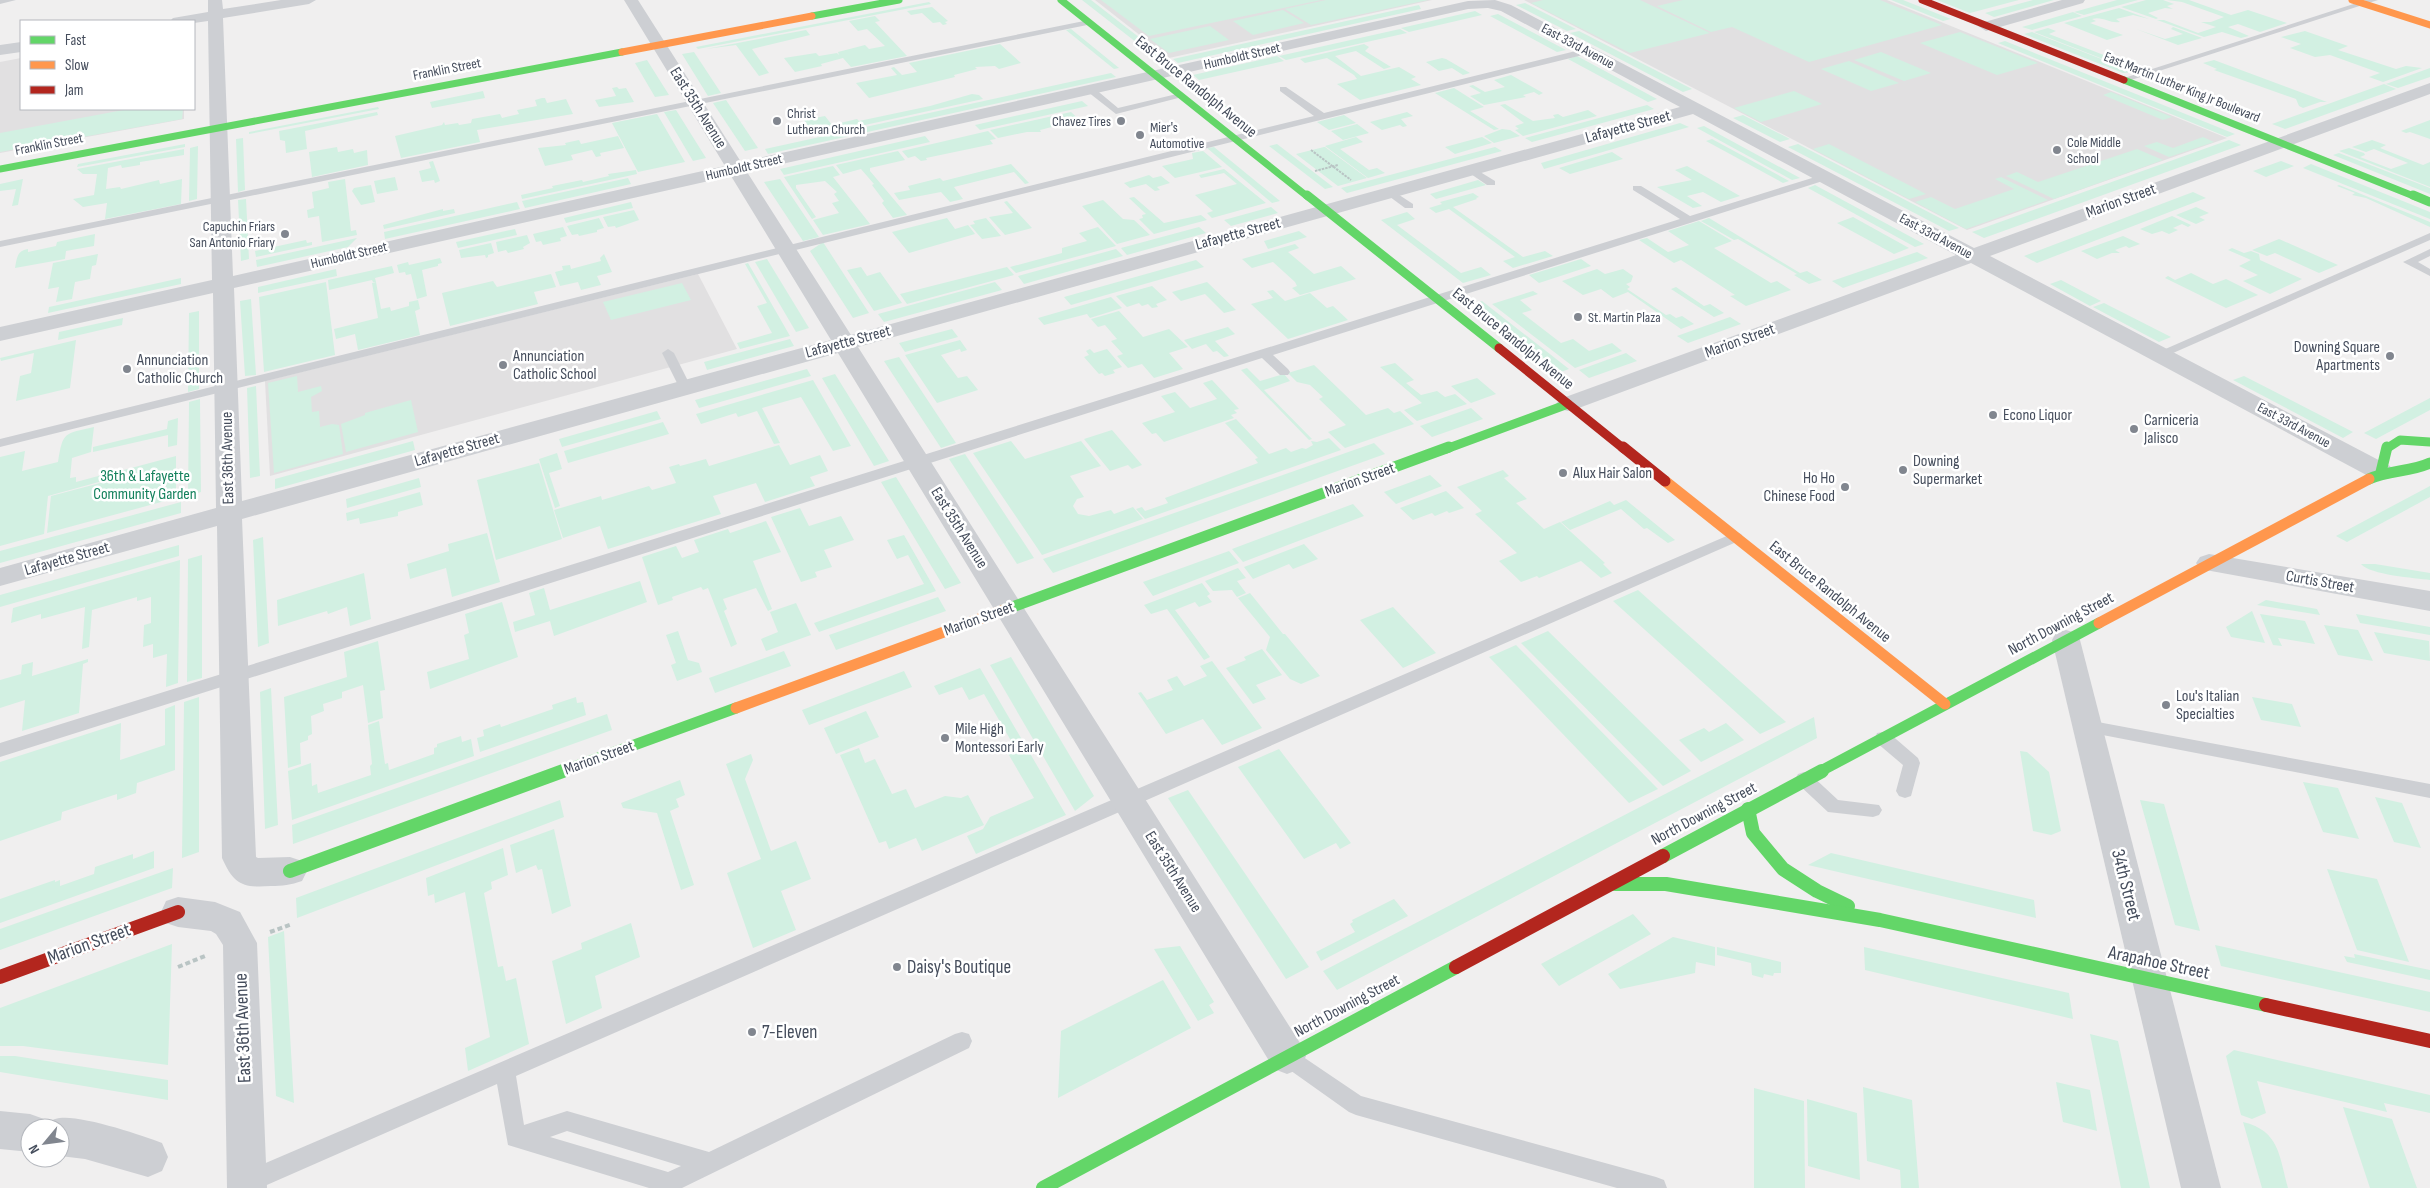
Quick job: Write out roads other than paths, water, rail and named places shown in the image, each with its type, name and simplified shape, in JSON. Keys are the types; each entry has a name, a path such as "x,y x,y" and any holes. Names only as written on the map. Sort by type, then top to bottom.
{"street":[{"path":"181,20 215,8 309,0"},
{"name":"East 35th Avenue","path":"631,0 1288,1056"},
{"name":"Franklin Street","path":"0,169 899,0"},
{"name":"East Bruce Randolph Avenue","path":"1061,0 1945,704"},
{"name":"East Martin Luther King Jr Boulevard","path":"1922,0 2430,202"},
{"path":"1986,26 2073,1"},
{"path":"2363,1 2430,25"},
{"name":"East 33rd Avenue","path":"1489,3 1506,8 1588,51 2381,472"},
{"name":"Humboldt Street","path":"0,334 1468,5 1489,3"},
{"name":"East 36th Avenue","path":"215,8 239,858 242,865 251,873 290,871"},
{"path":"0,50 20,47"},
{"name":"Marion Street","path":"290,871 2430,88"},
{"name":"Lafayette Street","path":"0,577 1696,108"},
{"path":"2381,472 2386,448 2400,440 2430,442"},
{"name":"North Downing Street","path":"1043,1188 1085,1176 1288,1056 2381,472 2423,467 2430,463"},
{"name":"Curtis Street","path":"2209,563 2430,600"},
{"name":"34th Street","path":"2066,640 2201,1188"},
{"path":"1748,809 1752,833 1783,869 1817,891 1880,920"},
{"path":"1606,885 1640,882 1666,884 1880,920"},
{"name":"East 36th Avenue","path":"178,912 215,917 228,923 240,944 247,1185"},
{"name":"Marion Street","path":"0,977 178,912"},
{"name":"Arapahoe Street","path":"1880,920 2430,1041"},
{"path":"0,1130 20,1132"},
{"path":"70,1138 85,1140 148,1157"}],"lane":[{"path":"0,2 12,0"},
{"path":"2122,80 2363,1"},
{"path":"0,244 1089,22"},
{"path":"0,443 1588,51"},
{"path":"1284,89 1321,116"},
{"path":"1091,90 1116,111 1181,96"},
{"path":"1472,170 1491,183"},
{"path":"0,750 1825,177"},
{"path":"1637,188 1689,220"},
{"path":"1390,192 1409,206"},
{"path":"2160,354 2430,236"},
{"path":"2430,252 2409,262 2430,273"},
{"path":"668,353 685,387"},
{"path":"1264,353 1284,372"},
{"path":"247,1185 504,1070 1736,538"},
{"path":"2087,726 2430,791"},
{"path":"1882,738 1912,763 1905,791"},
{"path":"1804,779 1834,806 1873,810"},
{"path":"516,1138 669,1182 962,1041"},
{"path":"1288,1056 1356,1106 1656,1188"},
{"path":"504,1070 516,1138"},
{"path":"516,1138 567,1121 708,1163"}],"place":[{"name":"Christ Lutheran Church","path":"777,121"},
{"name":"Chavez Tires","path":"1121,121"},
{"name":"Mier's Automotive","path":"1140,135"},
{"name":"Cole Middle School","path":"2057,150"},
{"name":"Capuchin Friars San Antonio Friary","path":"285,234"},
{"name":"St. Martin Plaza","path":"1578,317"},
{"name":"Downing Square Apartments","path":"2390,356"},
{"name":"Annunciation Catholic School","path":"503,365"},
{"name":"Annunciation Catholic Church","path":"127,369"},
{"name":"Econo Liquor","path":"1993,415"},
{"name":"Carniceria Jalisco","path":"2134,429"},
{"name":"Downing Supermarket","path":"1903,470"},
{"name":"Alux Hair Salon","path":"1563,473"},
{"name":"Ho Ho Chinese Food","path":"1845,487"},
{"name":"Lou's Italian Specialties","path":"2166,705"},
{"name":"Mile High Montessori Early","path":"945,738"},
{"name":"Daisy's Boutique","path":"897,967"},
{"name":"7-Eleven","path":"752,1032"}],"park label":[{"name":"36th & Lafayette Community Garden","path":"145,485"}]}
